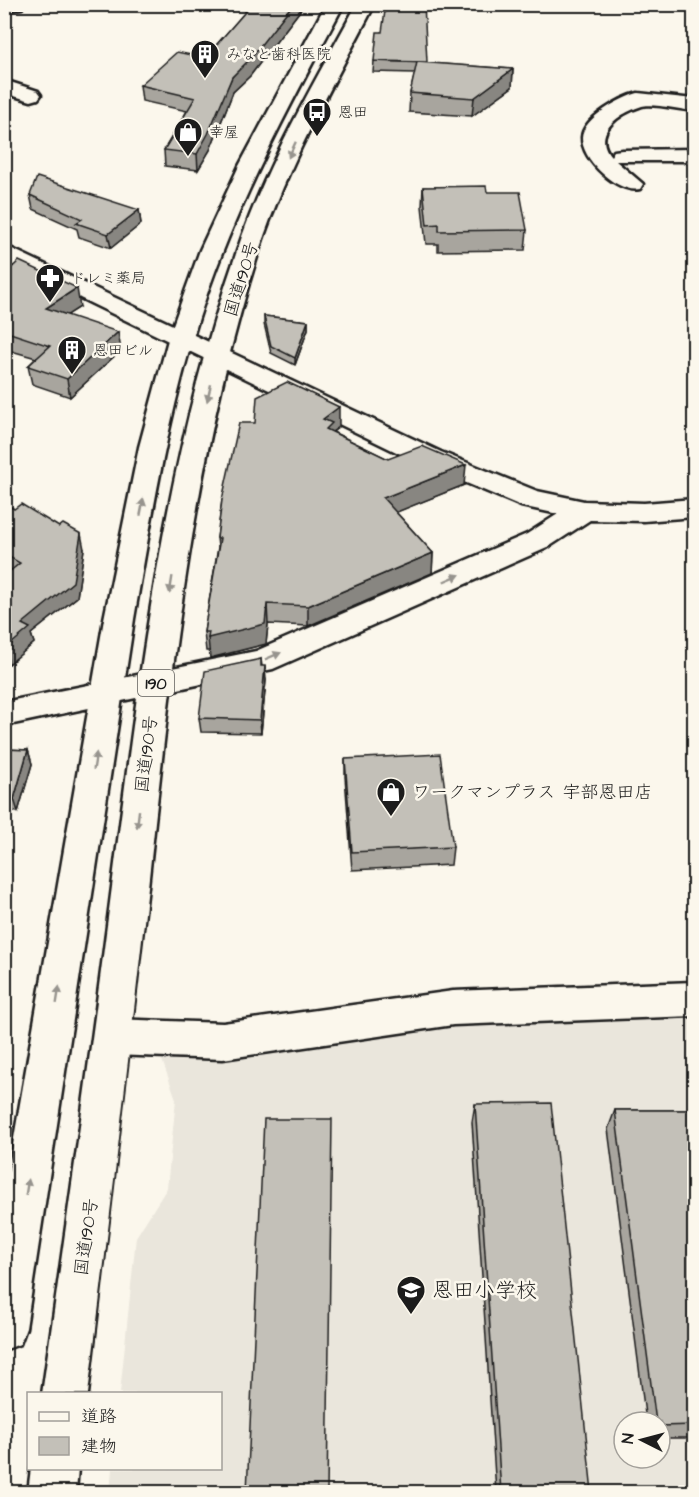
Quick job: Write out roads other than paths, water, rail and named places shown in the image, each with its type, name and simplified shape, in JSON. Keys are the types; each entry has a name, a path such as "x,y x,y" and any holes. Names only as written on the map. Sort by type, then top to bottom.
{"main road":[{"path":"4,6 15,4"},
{"name":"国道190号","path":"4,1328 106,695 153,452 182,335 222,225 248,164 335,4"},
{"name":"国道190号","path":"65,1392 155,685 179,535 217,355 249,249 272,192 312,107 366,4"},
{"path":"4,86 31,95"},
{"path":"632,184 611,169 594,150 593,135 603,119 627,108 638,99 694,105"},
{"path":"622,156 694,155"},
{"path":"4,252 490,484 531,500 584,510 644,512 694,508"},
{"path":"4,714 155,685 262,661 537,541 584,510"},
{"path":"112,1037 223,1041 453,1008 694,999"},
{"path":"52,1492 55,1470"}],"place":[{"name":"みなと歯科医院","path":"205,80"},
{"name":"恩田","path":"317,138"},
{"name":"幸屋","path":"188,158"},
{"name":"ドレミ薬局","path":"50,304"},
{"name":"恩田ビル","path":"72,376"},
{"name":"ワークマンプラス 宇部恩田店","path":"391,818"},
{"name":"恩田小学校","path":"411,1316"}]}
